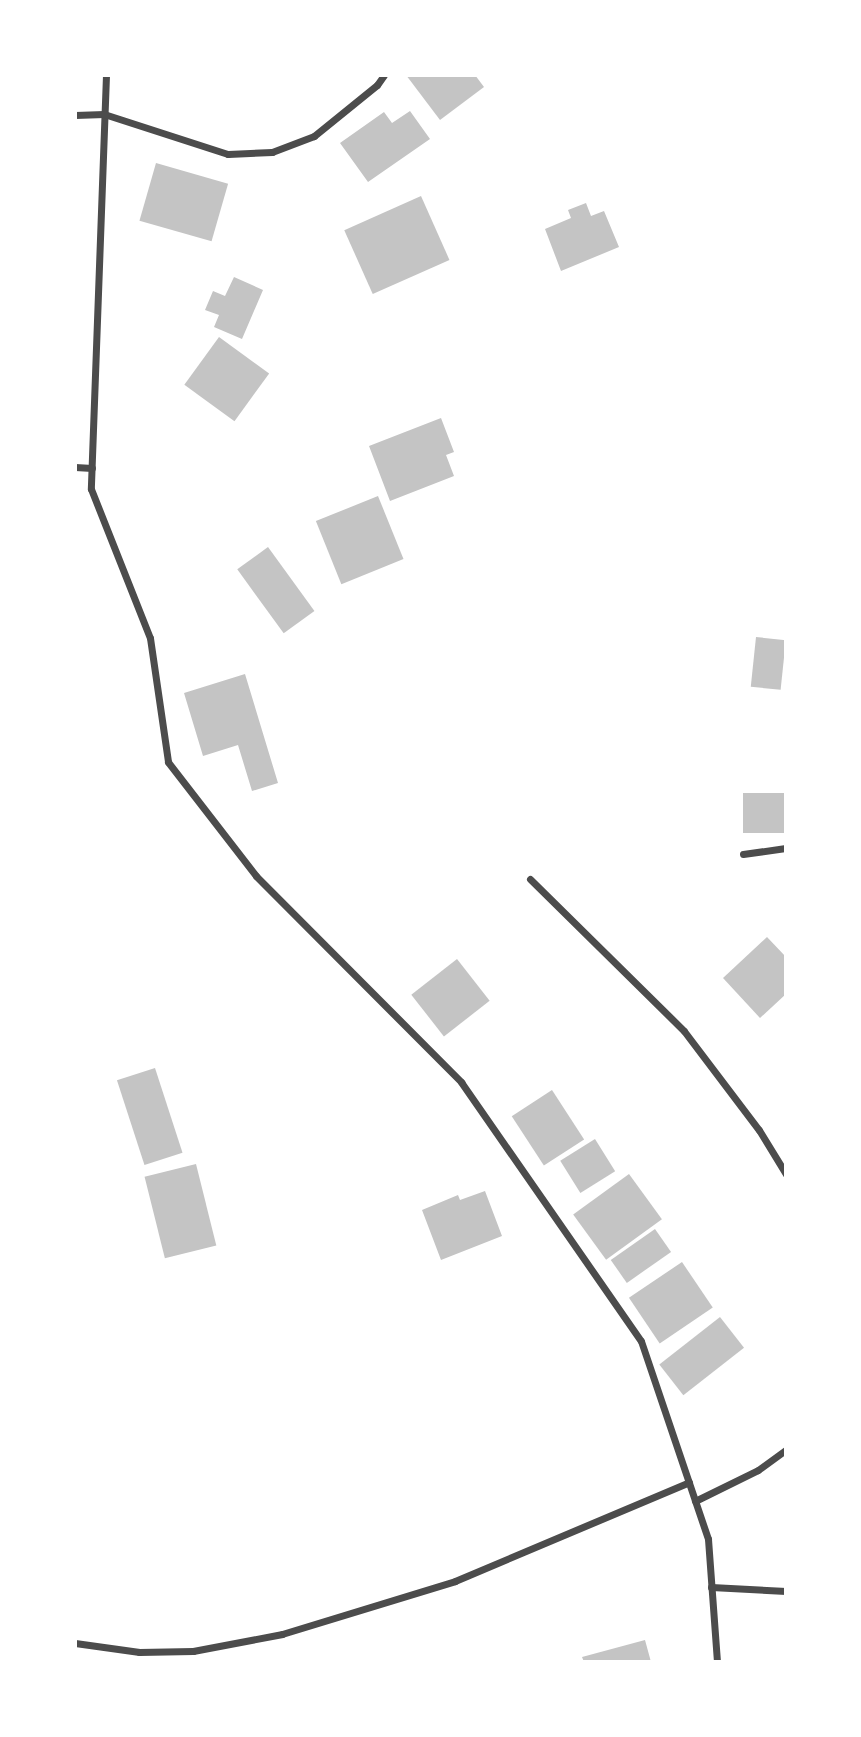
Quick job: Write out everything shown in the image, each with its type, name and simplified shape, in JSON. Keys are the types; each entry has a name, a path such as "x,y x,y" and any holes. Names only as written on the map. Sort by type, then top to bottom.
{"street":[{"path":"106,75 91,489 150,638 167,762 256,876 461,1082 641,1341 708,1539 717,1662"},
{"path":"75,115 104,114 228,154 272,152 314,136 377,85 384,75"},
{"path":"75,467 92,468"},
{"path":"743,854 786,848"},
{"path":"530,879 684,1031 759,1130 786,1174"},
{"path":"695,1501 758,1470 786,1450"},
{"path":"75,1643 139,1652 194,1651 282,1634 455,1581 689,1482"},
{"path":"711,1587 786,1591"}],"building":[{"path":"406,75 475,75 484,87 440,120"},
{"path":"410,111 430,139 368,182 340,143 384,112 392,123"},
{"path":"156,163 228,184 212,241 139,221"},
{"path":"421,196 449,260 373,294 344,230"},
{"path":"586,203 591,216 604,211 619,247 561,271 545,229 571,218 568,210"},
{"path":"234,277 263,290 242,339 214,327 219,315 205,310 213,291 225,296"},
{"path":"219,337 269,373 234,421 184,385"},
{"path":"441,418 454,452 446,455 454,476 390,501 369,446"},
{"path":"378,496 403,559 341,584 316,521"},
{"path":"268,547 314,611 284,633 237,569"},
{"path":"756,637 786,640 781,690 751,687"},
{"path":"245,674 278,783 252,791 238,745 203,756 184,693"},
{"path":"743,793 786,793 786,833 743,833"},
{"path":"767,937 786,957 786,994 760,1018 723,978"},
{"path":"457,959 490,1001 444,1036 411,995"},
{"path":"155,1068 183,1153 144,1165 117,1080"},
{"path":"552,1090 584,1139 544,1166 512,1116"},
{"path":"595,1139 615,1171 580,1193 560,1161"},
{"path":"196,1164 216,1246 165,1258 145,1177"},
{"path":"629,1174 662,1219 606,1260 573,1215"},
{"path":"485,1191 502,1236 441,1260 422,1210 458,1195 460,1200"},
{"path":"655,1229 671,1252 627,1283 611,1260"},
{"path":"682,1262 713,1308 660,1343 629,1298"},
{"path":"720,1317 744,1348 683,1395 659,1364"},
{"path":"645,1640 651,1662 584,1662 582,1657"}]}
